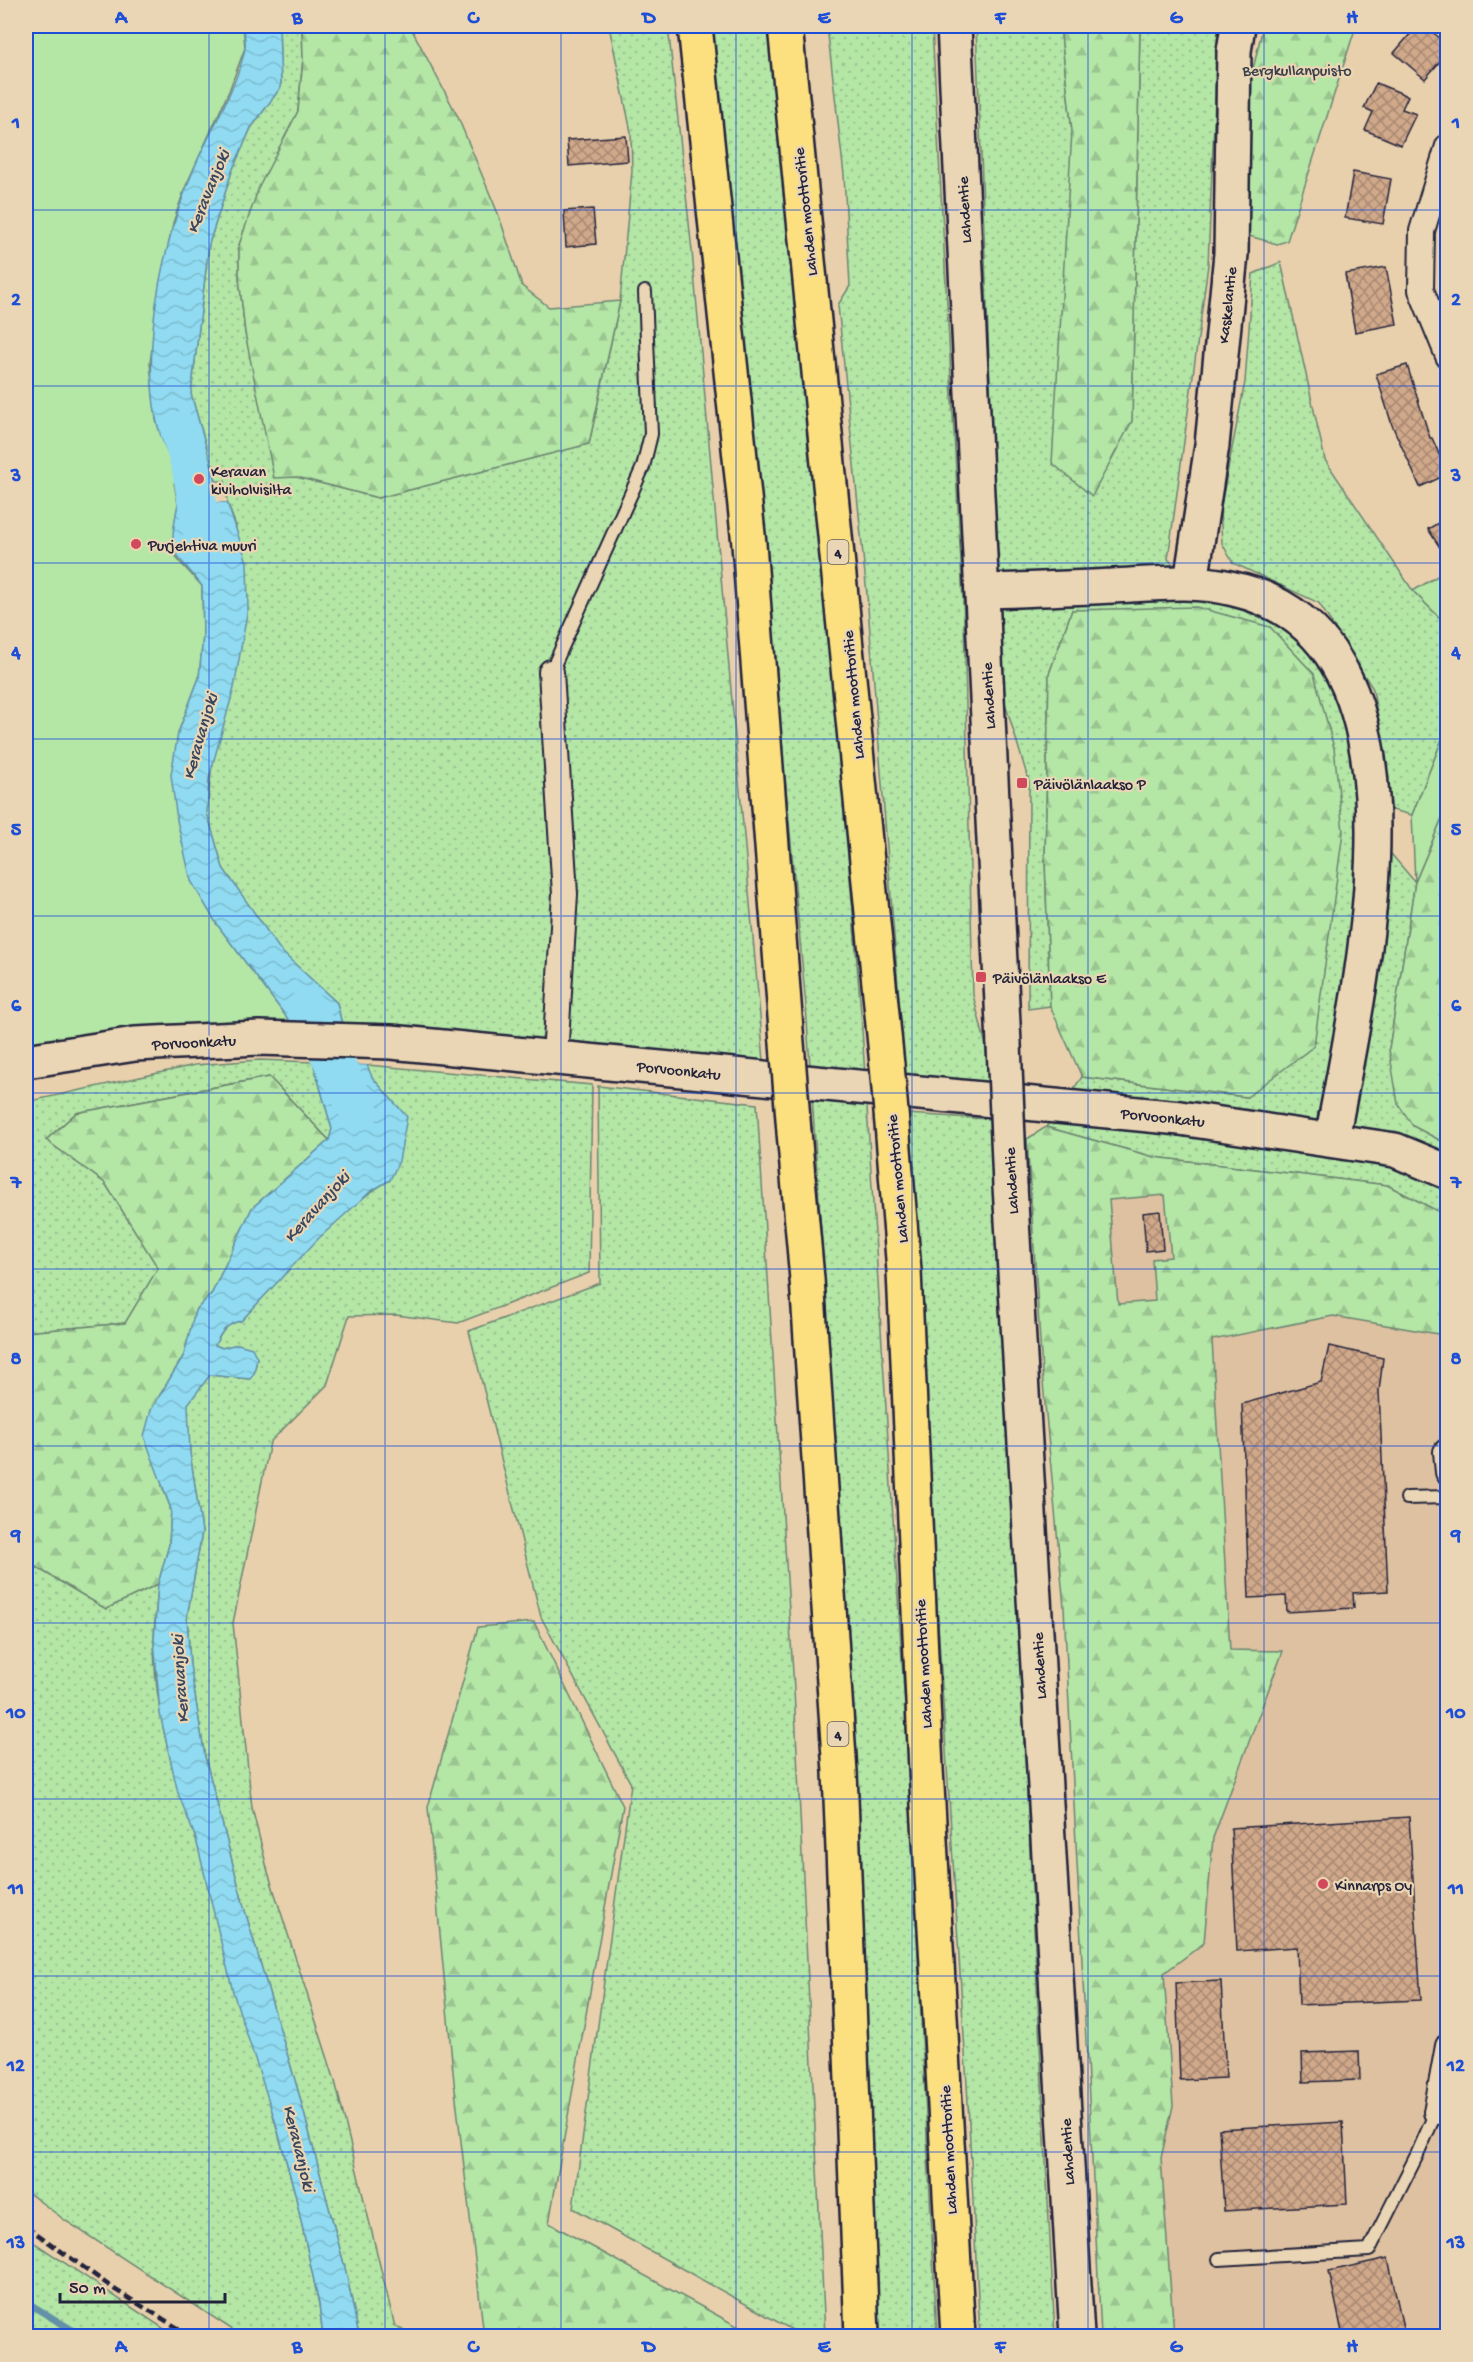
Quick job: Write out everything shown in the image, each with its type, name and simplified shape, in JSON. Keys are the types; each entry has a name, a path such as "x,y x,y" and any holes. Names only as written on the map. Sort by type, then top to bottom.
{"highway":[{"name":"4","path":"695,26 749,544 807,1279 840,1772 862,2337"},
{"name":"Lahden moottoritie","path":"785,26 887,1065 904,1271 926,1769 958,2337"}],"main road":[{"name":"Lahdentie","path":"954,26 1010,1186 1077,2337"},
{"name":"Kaskelantie","path":"1191,582 1212,445 1231,254 1234,51 1238,26"},
{"path":"982,591 1191,582 1235,589 1277,603 1313,631 1340,667 1357,709 1370,763 1374,834 1371,912 1332,1139"},
{"name":"Porvoonkatu","path":"26,1061 135,1044 259,1038 391,1042 1170,1116 1395,1150 1448,1172"}],"street":[{"path":"1448,146 1422,231 1421,290 1448,356"},
{"path":"551,672 565,894 555,1057"},
{"path":"1436,2112 1448,2046"}],"lane":[{"path":"551,672 643,467 651,434 645,292"},
{"path":"1407,1498 1448,1497"},
{"path":"1219,2259 1369,2250 1436,2112"}],"shaded area":[{"path":"1166,1194 1171,1257 1152,1259 1155,1301 1118,1305 1109,1200"},
{"path":"1333,1316 1445,1335 1448,1339 1447,2336 1174,2336 1161,2158 1173,2106 1164,1972 1204,1942 1213,1838 1283,1651 1230,1651 1212,1340"}],"green space":[{"path":"26,26 243,26 245,48 229,91 185,188 173,223 160,291 150,363 156,420 180,482 174,483 178,504 172,549 179,561 202,586 203,636 199,678 178,733 216,923 291,1023 224,1023 157,1029 26,1050"},
{"path":"279,26 302,26 303,59 298,111 239,245 239,277 245,333 257,385 297,477 378,498 589,444 620,301 632,171 631,132 609,26 668,26 692,251 764,1061 342,1025 337,1003 281,952 223,868 207,813 236,526 227,502 225,481 216,481 191,394 209,244 232,171 251,128 281,87"},
{"path":"302,26 410,26 457,115 499,216 522,286 549,307 620,301 589,444 378,498 297,477 274,478 245,333 239,277 239,245 259,187 298,111 303,59"},
{"path":"710,26 769,26 835,691 861,1013 908,1755 937,2336 880,2336 855,1742 806,1006 743,322"},
{"path":"827,26 932,26 964,619 973,995 985,1042 989,1083 905,1074 867,595 838,305 850,286 844,175"},
{"path":"976,26 1060,26 1072,131 1132,421 1140,26 1218,26 1208,265 1168,559 1191,582 1235,589 1339,667 1374,834 1415,882 1389,1049 1413,1126 1447,1144 1447,1216 1387,1185 1154,1157 1046,1127 1082,1077 1247,1097 1072,610 1049,674 1045,859 1050,1006 1028,1009 1029,782 1002,693"},
{"path":"1060,26 1140,26 1132,421 1092,496 1052,463 1072,131"},
{"name":"Bergkullanpuisto","path":"1263,26 1356,26 1287,241 1277,244 1249,236 1251,78"},
{"path":"1281,262 1325,460 1413,591 1447,625 1447,727 1412,815 1392,810 1373,689 1319,603 1233,563 1222,543 1220,510 1245,382 1253,274"},
{"path":"1447,570 1447,625 1413,591"},
{"path":"1196,607 1270,627 1314,674 1334,748 1343,832 1314,1046 1247,1097 1082,1077 1050,1006 1045,859 1049,674 1072,610"},
{"path":"1447,727 1447,806 1415,882 1412,815"},
{"path":"1447,806 1447,1144 1413,1126 1398,1104 1389,1049 1415,882"},
{"path":"259,1060 313,1062 332,1129 329,1140 269,1077 76,1113 46,1140 105,1183 159,1268 126,1323 26,1332 26,1102 195,1065"},
{"path":"367,1065 592,1085 589,1273 458,1323 396,1315 349,1316 327,1385 270,1442 233,1623 252,1808 268,1872 335,2081 395,2327 419,2336 359,2336 346,2272 299,2094 245,1911 205,1757 190,1665 187,1617 202,1532 190,1453 187,1404 210,1375 249,1379 254,1374 257,1358 238,1344 222,1348 215,1345 222,1332 228,1326 241,1321 311,1244 349,1208 390,1180"},
{"path":"269,1077 329,1140 252,1208 212,1293 195,1311 184,1355 151,1410 162,1486 171,1509 169,1545 158,1584 106,1609 26,1561 26,1332 125,1323 158,1268 105,1183 46,1140 76,1113"},
{"path":"598,1086 757,1104 794,1689 825,2336 803,2336 573,2208 631,1784 541,1617 469,1331 600,1283"},
{"path":"906,1114 989,1119 1003,1327 1055,2336 980,2336 967,2084"},
{"path":"1046,1127 1154,1157 1387,1185 1447,1216 1447,1339 1444,1335 1333,1316 1212,1340 1230,1650 1283,1651 1213,1838 1204,1943 1164,1973 1173,2106 1161,2158 1174,2336 1101,2336 1064,1607 1042,1372 1027,1139","holes":["1165,1195 1171,1257 1152,1259 1155,1301 1118,1304 1109,1200"]},
{"path":"26,1561 106,1609 158,1584 154,1633 155,1666 166,1742 179,1791 196,1839 295,2193 319,2304 323,2336 242,2336 66,2221 26,2191"},
{"path":"534,1622 623,1806 549,2223 755,2336 484,2336 454,2082 428,1807 478,1627"},
{"path":"26,2236 36,2244 175,2336 26,2336"}],"water":[{"path":"243,26 279,26 281,87 251,128 232,171 209,244 191,394 216,481 180,482 163,443 156,418 152,386 154,319 166,251 176,218 199,157 238,74 245,45"},
{"path":"227,502 247,562 248,608 234,688 209,778 207,813 223,868 281,951 337,1003 342,1025 291,1023 216,923 191,881 177,820 171,775 178,733 199,678 203,636 202,586 178,557 175,550 173,534 175,521 178,504"},
{"path":"313,1062 367,1065 372,1077 407,1117 399,1161 390,1180 371,1191 319,1238 241,1321 225,1329 215,1345 222,1348 238,1344 252,1348 257,1358 254,1374 250,1379 210,1375 188,1404 190,1453 202,1532 187,1617 190,1665 205,1757 245,1911 299,2094 346,2272 359,2336 323,2336 319,2304 295,2193 274,2117 233,1992 196,1839 178,1793 160,1714 154,1640 158,1584 169,1545 171,1509 144,1436 151,1410 184,1355 195,1311 212,1293 252,1208 329,1140 332,1129"}],"pier":[{"path":"227,499 227,502 178,504 177,501"},
{"path":"313,1059 368,1062 370,1065 310,1062"}],"building":[{"path":"1417,26 1424,26 1448,44 1448,52 1425,79 1394,53"},
{"path":"1376,83 1408,96 1402,109 1416,114 1401,145 1365,130 1373,112 1364,108"},
{"path":"626,136 628,161 569,166 567,140"},
{"path":"1353,172 1391,179 1383,224 1345,218"},
{"path":"593,209 596,244 566,247 564,211"},
{"path":"1386,267 1397,324 1355,332 1345,274"},
{"path":"1407,365 1430,438 1448,474 1420,487 1392,425 1376,374"},
{"path":"1448,517 1448,560 1428,529"},
{"path":"1160,1211 1163,1249 1146,1251 1143,1213"},
{"path":"1329,1346 1383,1358 1379,1391 1388,1591 1353,1593 1354,1608 1287,1612 1286,1596 1249,1598 1242,1404 1321,1382"},
{"name":"Kinnarps Oy","path":"1409,1817 1421,2000 1299,2005 1297,1947 1237,1951 1231,1828"},
{"path":"1221,1981 1226,2078 1180,2080 1176,1983"},
{"path":"1359,2051 1360,2080 1303,2082 1302,2053"},
{"path":"1343,2122 1347,2204 1224,2211 1219,2129"},
{"path":"1388,2258 1405,2337 1343,2337 1329,2271"}],"waterway":[{"name":"Keravanjoki","path":"180,431 191,466 206,555"},
{"name":"Keravanjoki","path":"306,1009 359,1111"},
{"path":"26,2302 82,2336"}],"railway":[{"path":"26,2226 114,2289 191,2336"}],"place":[{"name":"Keravan kiviholvisilta","path":"199,479"},
{"name":"Purjehtiva muuri","path":"136,544"},
{"name":"Päivölänlaakso P","path":"1022,783"},
{"name":"Päivölänlaakso E","path":"981,977"},
{"name":"Kinnarps Oy","path":"1323,1884"}]}
